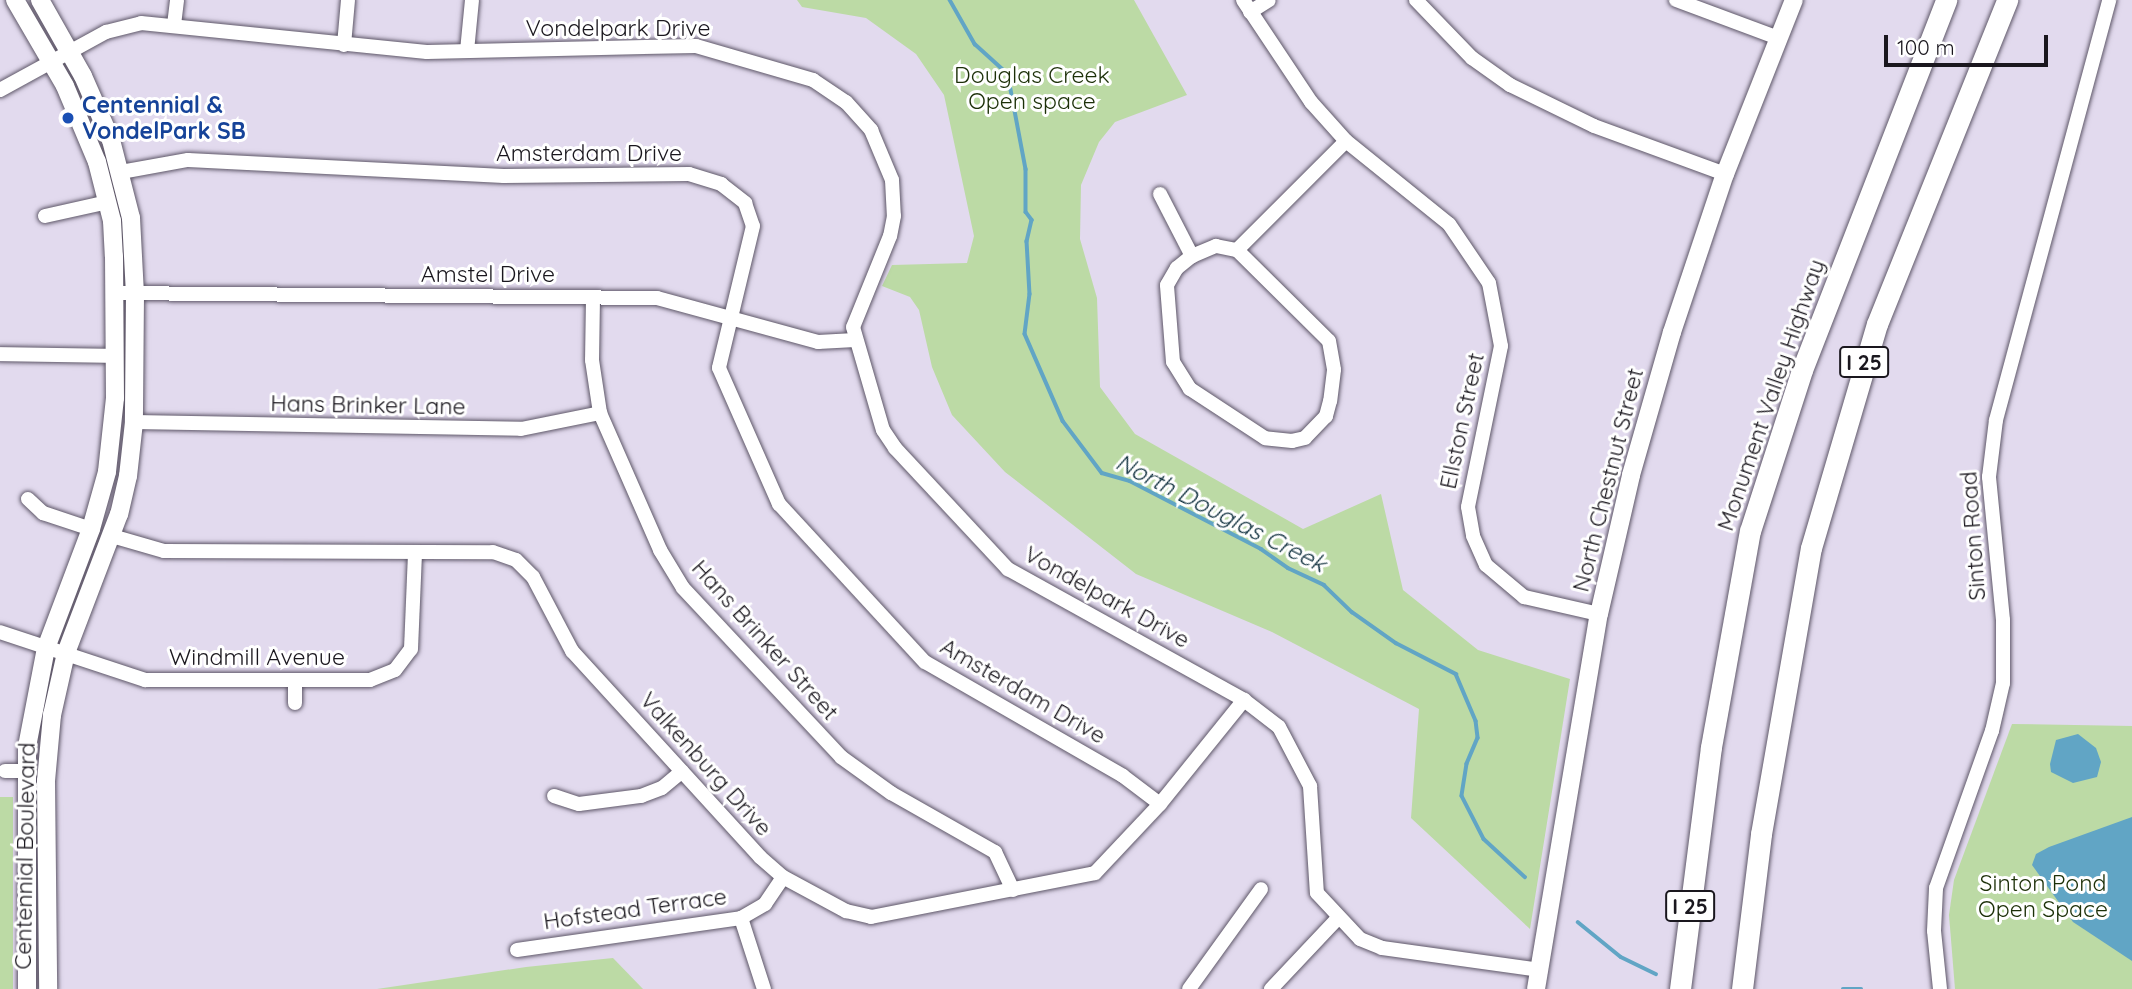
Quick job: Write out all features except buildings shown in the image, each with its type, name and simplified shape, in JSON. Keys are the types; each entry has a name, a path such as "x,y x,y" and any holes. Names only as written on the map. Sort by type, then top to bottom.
{"highway":[{"name":"Monument Valley Highway","path":"1680,989 1711,747 1750,531 1776,445 1946,0"},
{"name":"I 25","path":"1742,989 1761,834 1811,548 1853,395 1916,221 2007,0"}],"main road":[{"name":"Centennial Boulevard","path":"15,0 52,62 97,162 108,202 114,293 112,438 91,529 46,648 25,771 27,989"},
{"name":"Centennial Boulevard","path":"40,0 96,103 121,172 131,218 135,295 134,422 128,476 112,536 66,653 52,715 46,781 48,989"},
{"name":"North Chestnut Street","path":"1536,989 1599,614 1638,449 1725,174 1794,0"}],"street":[{"path":"174,25 177,0"},
{"path":"344,45 348,0"},
{"path":"467,51 472,0"},
{"path":"1246,6 1269,0"},
{"path":"1416,0 1472,58 1510,85 1594,125 1725,174"},
{"path":"1676,0 1778,38"},
{"name":"Sinton Road","path":"1940,989 1934,924 1936,888 1992,731 2003,683 2003,620 1989,477 1993,437 2019,323 2109,0"},
{"name":"Ellston Street","path":"1246,6 1277,58 1346,141 1449,224 1477,261 1496,303 1499,367 1468,507 1480,553 1497,579 1517,594 1599,614"},
{"name":"Vondelpark Drive","path":"0,90 69,51 130,23 174,25 344,45 467,51 696,46 798,74 830,89 871,130 892,180 894,216 890,236 855,314 855,340 888,440 1008,569 1244,700 1279,727 1305,772 1312,800 1314,883 1338,918 1360,939 1382,948 1540,970"},
{"path":"1237,250 1346,141"},
{"name":"Amsterdam Drive","path":"121,172 188,160 504,176 689,174 721,184 745,203 750,214 752,239 719,358 722,379 769,487 792,521 925,662 1123,776 1160,804"},
{"path":"1160,194 1192,257"},
{"path":"45,216 108,202"},
{"path":"1216,246 1237,250 1329,341 1334,370 1330,401 1321,422 1305,438 1292,441 1265,438 1190,389 1180,376 1173,362 1165,297 1171,275 1192,257 1216,246"},
{"name":"Amstel Drive","path":"114,293 674,299 818,342 855,340"},
{"name":"Hans Brinker Street","path":"593,298 592,360 600,412 660,550 693,601 841,757 891,793 995,852 1013,890"},
{"path":"0,354 114,356"},
{"name":"Hans Brinker Lane","path":"134,422 521,429 600,412"},
{"path":"28,499 43,513 91,529"},
{"name":"Valkenburg Drive","path":"112,536 164,551 493,552 527,568 567,645 783,877 846,911 870,917 1095,873 1160,804 1244,700"},
{"name":"Windmill Avenue","path":"0,632 145,680 370,680 405,661 415,636 415,552"},
{"path":"295,680 295,703"},
{"path":"5,771 25,771"},
{"path":"554,796 579,804 641,796 662,788 682,771"},
{"name":"Hofstead Terrace","path":"517,950 741,918 765,904 783,877"},
{"path":"1189,989 1261,889"},
{"path":"741,918 764,989"},
{"path":"1271,989 1338,918"}],"green space":[{"name":"Douglas Creek Open space","path":"797,0 1134,0 1187,95 1115,122 1099,142 1081,185 1080,239 1097,298 1100,387 1135,434 1303,529 1381,494 1403,590 1478,650 1570,679 1530,929 1411,818 1419,709 1272,632 1136,574 1005,472 952,415 932,367 919,310 910,297 882,286 892,265 967,263 974,236 944,95 916,54 866,18 802,7"},
{"name":"Sinton Pond Open Space","path":"2012,724 2132,726 2132,989 1955,989 1949,915 1954,880"},
{"path":"0,797 13,797 13,989 0,989"},
{"path":"613,958 643,989 377,989 526,967"}],"water":[{"path":"2078,734 2096,748 2101,762 2097,777 2073,783 2051,772 2050,764 2056,740"},
{"path":"2132,817 2132,961 2073,922 2032,865 2036,854 2049,847"}],"waterway":[{"name":"North Douglas Creek","path":"950,0 975,44 1008,74 1026,169 1026,212 1032,220 1027,241 1030,294 1025,334 1063,421 1102,473 1130,481 1261,549 1288,568 1324,585 1352,612 1396,643 1456,674 1476,721 1478,738 1467,764 1462,796 1484,839 1525,877"},
{"name":"North Douglas Creek","path":"1578,922 1621,957 1656,974"},
{"name":"North Douglas Creek","path":"1843,989 1861,989"}],"place":[{"name":"Centennial & VondelPark SB","path":"68,118"}]}
